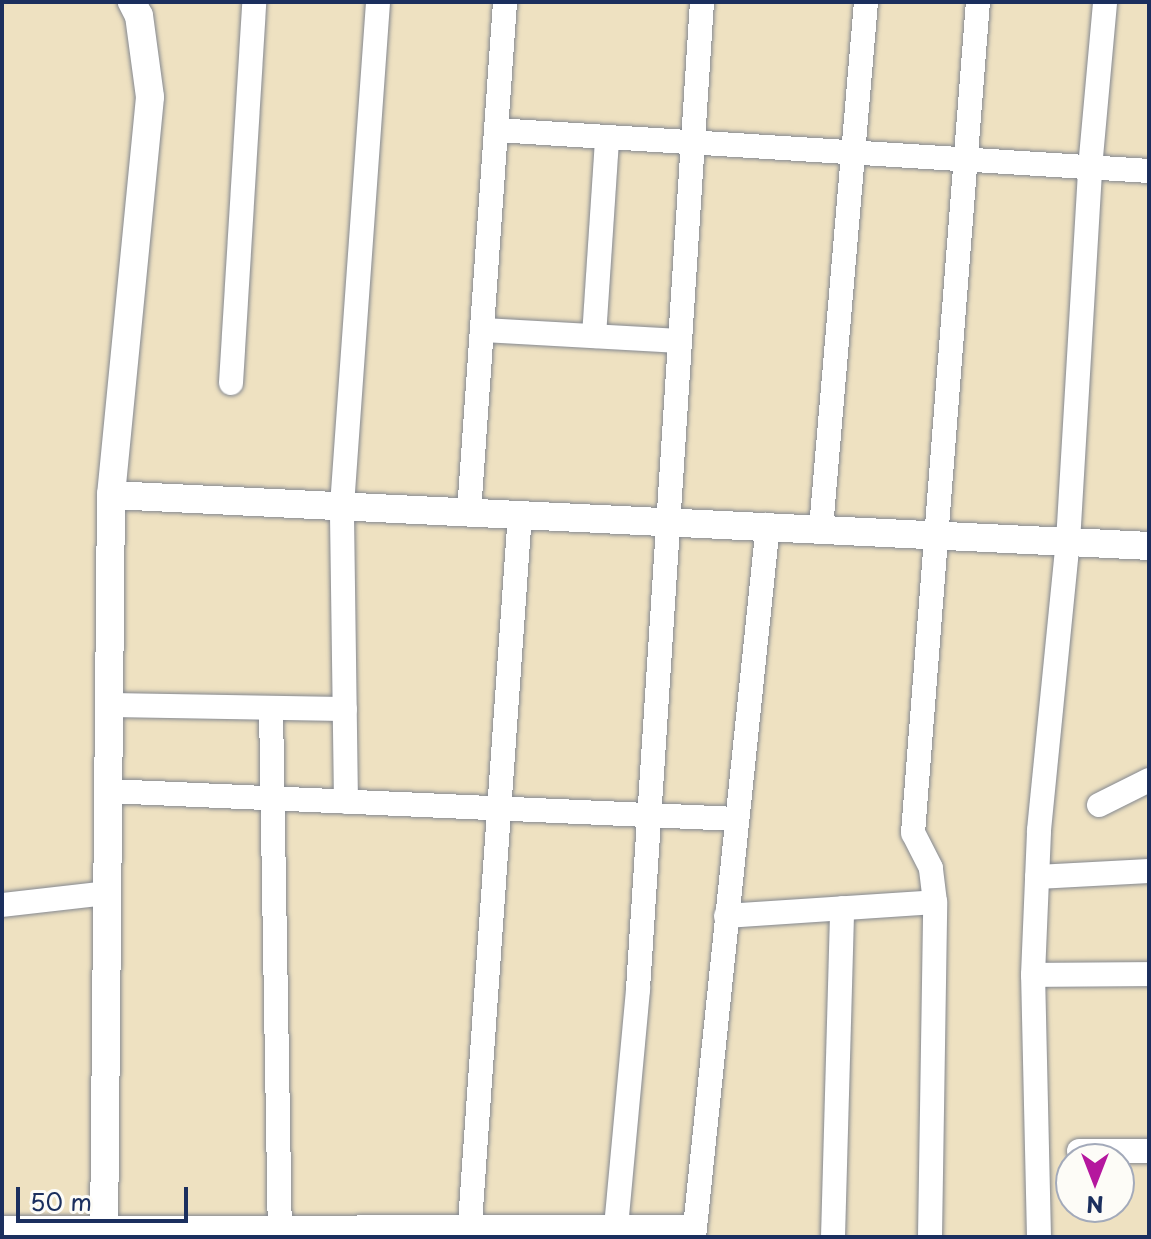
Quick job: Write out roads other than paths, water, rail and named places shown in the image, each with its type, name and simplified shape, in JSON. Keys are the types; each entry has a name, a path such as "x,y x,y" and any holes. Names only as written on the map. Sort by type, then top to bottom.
{"street":[{"path":"104,1231 111,495 150,97 139,16 132,2"},
{"path":"231,383 254,2"},
{"path":"346,802 342,506 378,2"},
{"path":"469,512 505,2"},
{"path":"616,1227 648,815 689,145 702,2"},
{"path":"821,528 866,2"},
{"path":"930,1237 935,902 931,868 913,833 978,2"},
{"path":"1039,1237 1033,975 1037,877 1051,686 1068,542 1090,168 1105,2"},
{"path":"496,130 689,145 1149,171"},
{"path":"594,336 607,139"},
{"path":"482,330 677,341"},
{"path":"111,495 1149,546"},
{"path":"469,1232 495,808 520,514"},
{"path":"2,1228 469,1232 616,1227 642,1232 694,1232 768,525"},
{"path":"109,705 345,709"},
{"path":"271,708 280,1232"},
{"path":"1099,805 1149,780"},
{"path":"108,791 736,819"},
{"path":"1037,877 1149,871"},
{"path":"2,905 107,893"},
{"path":"726,916 935,902"},
{"path":"833,1237 842,908"},
{"path":"1033,975 1149,974"}]}
